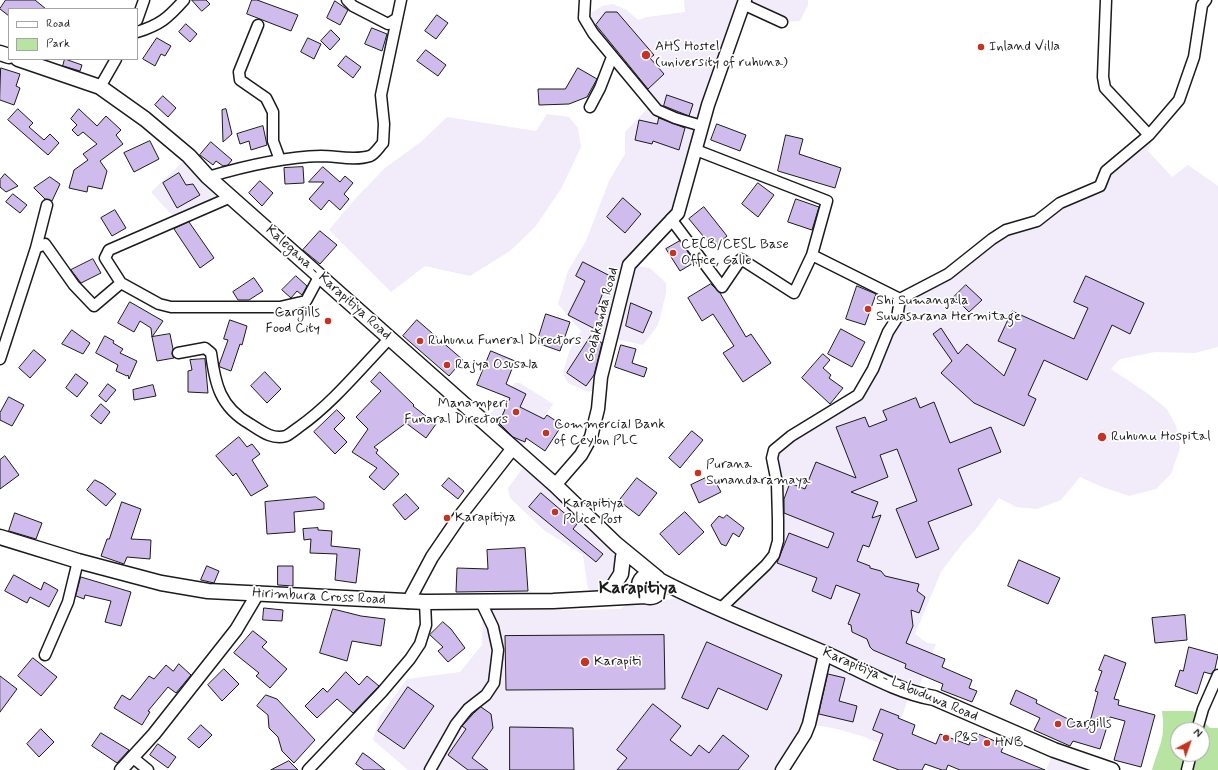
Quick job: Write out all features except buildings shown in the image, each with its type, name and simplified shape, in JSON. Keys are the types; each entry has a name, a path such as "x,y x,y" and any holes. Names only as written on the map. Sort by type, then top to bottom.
{"main road":[{"name":"Kalegana - Karapitiya Road","path":"21,60 100,86 145,119 190,156 208,177 555,485 616,544 657,578"},
{"name":"Hirimbura Cross Road","path":"0,537 78,561 161,583 208,591 408,602 481,602 650,596"},
{"name":"Kalegana - Karapitiya Road","path":"616,544 622,557 639,581"},
{"path":"603,597 621,574 622,557"},
{"path":"603,597 639,581 647,575 657,578 660,588 650,596 639,590 639,581"},
{"name":"Karapitiya - Labuduwa Road","path":"657,578 688,596 825,654 916,695 934,698 1054,750 1112,770"},
{"name":"Karapitiya - Labuduwa Road","path":"650,596 688,596"}],"street":[{"path":"138,17 144,0"},
{"path":"138,32 153,27 166,19 184,0"},
{"path":"347,0 353,6 388,24 396,18"},
{"path":"208,177 251,164 280,160 321,156 362,157 372,155 383,143 384,124 380,95 400,0"},
{"path":"585,0 584,18 593,33 657,110 675,118 702,126"},
{"path":"1106,0 1103,77 1105,88 1149,135"},
{"path":"900,299 948,274 992,239 1006,230 1037,221 1060,203 1100,186 1106,171 1149,135 1179,100 1194,57 1202,5 1206,0"},
{"path":"745,2 782,22"},
{"name":"Godakanda Road","path":"555,485 581,455 591,437 598,409 601,377 629,265 678,213 702,126 729,44 745,2"},
{"path":"258,25 239,72 240,80 266,98 273,112 273,141 280,160"},
{"path":"590,107 600,88 612,57"},
{"path":"100,86 115,60"},
{"path":"671,219 722,287 741,259 794,293 812,255 827,201 696,150"},
{"path":"231,197 109,250 105,258 121,283 158,304 172,307 280,307 306,301 320,275"},
{"path":"0,359 36,248 47,205"},
{"path":"36,248 45,244 74,285 94,306 121,283"},
{"path":"812,255 900,299"},
{"path":"720,609 766,565 774,555 778,541 778,520 777,483 772,458 774,450 791,436 858,395 873,369 888,332 897,318 900,299"},
{"path":"178,353 205,348 211,353 215,382 226,402 240,419 270,436 286,436 309,420 328,403 390,338"},
{"path":"408,602 432,557 460,516 513,448"},
{"path":"45,655 68,602 78,561"},
{"path":"121,770 154,734 236,630 258,593"},
{"path":"308,770 382,692 410,659 420,644 426,625 425,602"},
{"path":"430,770 456,724 468,708 486,695 494,683 498,650 493,627 481,602"},
{"path":"782,770 806,734 825,654"},
{"path":"1199,722 1203,709 1218,675"},
{"path":"132,757 148,770"}],"shaded area":[{"path":"684,0 808,0 808,5 800,21 782,22 745,5 678,213 630,265 650,268 666,283 666,293 658,325 643,345 611,338 601,388 588,392 568,383 563,373 569,352 581,331 558,304 568,271 586,241 609,181 625,154 625,132 652,104 584,18 602,6 613,4 627,10 638,20 647,17 685,12"},
{"path":"547,114 569,117 578,128 581,147 561,189 535,227 510,251 470,276 425,266 391,292 329,230 354,200 385,168 422,141 447,117 536,131"},
{"path":"1149,135 1151,144 1148,151 1172,177 1188,165 1218,186 1218,347 1195,353 1155,352 1120,359 1111,369 1147,393 1167,409 1176,426 1180,448 1171,474 1156,489 1129,496 1080,477 1061,500 1037,509 1016,507 999,498 941,572 915,634 927,643 936,644 916,695 910,693 891,748 862,736 810,724 782,770 408,770 373,740 380,716 407,679 460,672 482,645 483,607 580,610 620,609 639,597 664,600 691,597 721,609 774,555 774,450 858,395 900,299 975,252 1100,186 1106,171"},
{"path":"189,156 231,197 181,220 169,212 151,192"},
{"path":"515,383 520,383 553,404 518,453 484,421"},
{"path":"528,461 616,544 615,565 609,577 597,592 588,589 583,555 544,530 510,498 508,488"},
{"path":"1054,750 1112,770 1046,770"}],"green space":[{"path":"1162,711 1193,711 1204,722 1170,722 1170,762 1210,762 1210,728 1218,728 1218,770 1152,770 1161,742 1163,729"}],"place":[{"name":"Inland Villa","path":"981,47"},
{"name":"AHS Hostel (university of ruhuna)","path":"646,55"},
{"name":"CECB/CESL Base Office, Galle","path":"673,253"},
{"name":"Shi Sumangala Suwasarana Hermitage","path":"868,309"},
{"name":"Cargills Food City","path":"328,321"},
{"name":"Ruhunu Funeral Directors","path":"420,341"},
{"name":"Rajya Osusala","path":"447,365"},
{"name":"Manamperi Funaral Directors","path":"516,412"},
{"name":"Commercial Bank of Ceylon PLC","path":"546,433"},
{"name":"Ruhunu Hospital","path":"1102,437"},
{"name":"Purana Sunandaramaya","path":"698,473"},
{"name":"Karapitiya Police Post","path":"555,512"},
{"name":"Karapitiya","path":"447,518"},
{"name":"Karapiti","path":"585,662"},
{"name":"Cargills","path":"1058,724"},
{"name":"P&S","path":"946,738"},
{"name":"HNB","path":"987,743"}],"district":[{"name":"Karapitiya","path":"638,589"}]}
